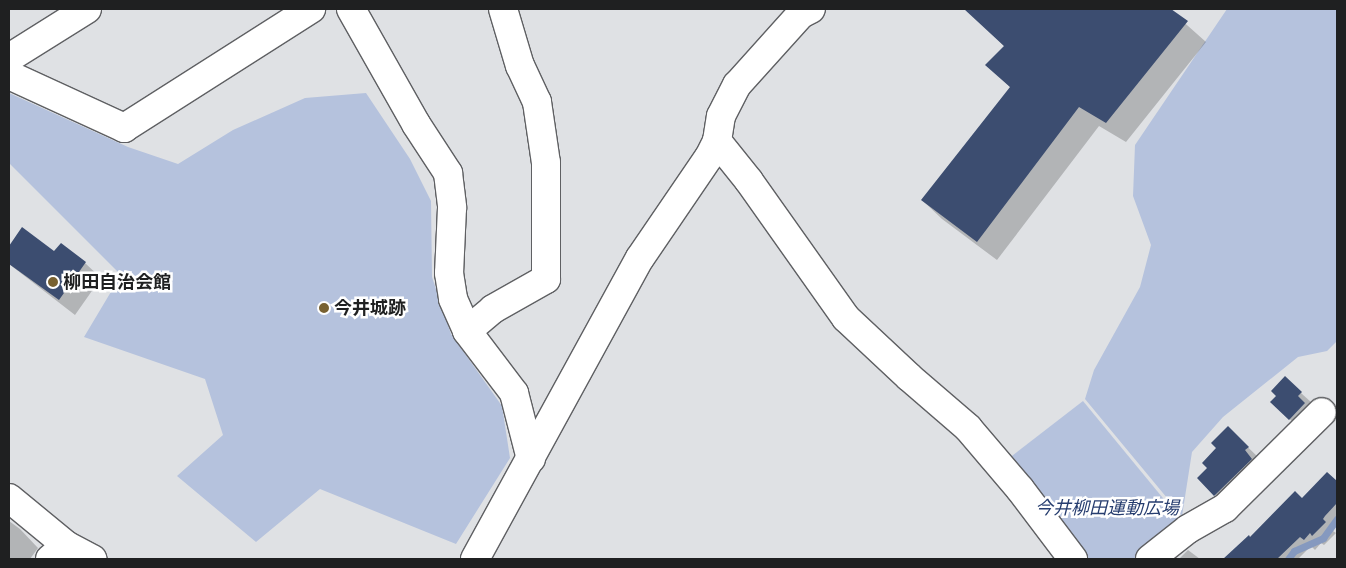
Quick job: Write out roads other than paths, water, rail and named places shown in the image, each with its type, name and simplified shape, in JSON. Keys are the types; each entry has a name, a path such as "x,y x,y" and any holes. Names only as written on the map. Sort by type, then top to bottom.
{"street":[{"path":"9,58 87,9"},
{"path":"9,76 124,128 311,9"},
{"path":"351,9 416,124 448,173 452,208 449,273 453,299 467,331 514,393 531,459"},
{"path":"467,331 493,309 546,278 546,163 537,102 520,66 503,9"},
{"path":"475,559 640,258 718,141 721,116 737,85 802,11"},
{"path":"718,141 749,180 846,318 909,377 968,428 1020,489 1073,559"},
{"path":"1150,559 1188,529 1226,508 1322,412"},
{"path":"9,498 58,552 92,559"}],"waterway":[{"path":"1288,559 1294,551 1323,538 1337,519"}],"place":[{"name":"柳田自治会館","path":"53,282"},
{"name":"今井城跡","path":"324,308"}],"park label":[{"name":"今井柳田運動広場","path":"1107,508"}]}
